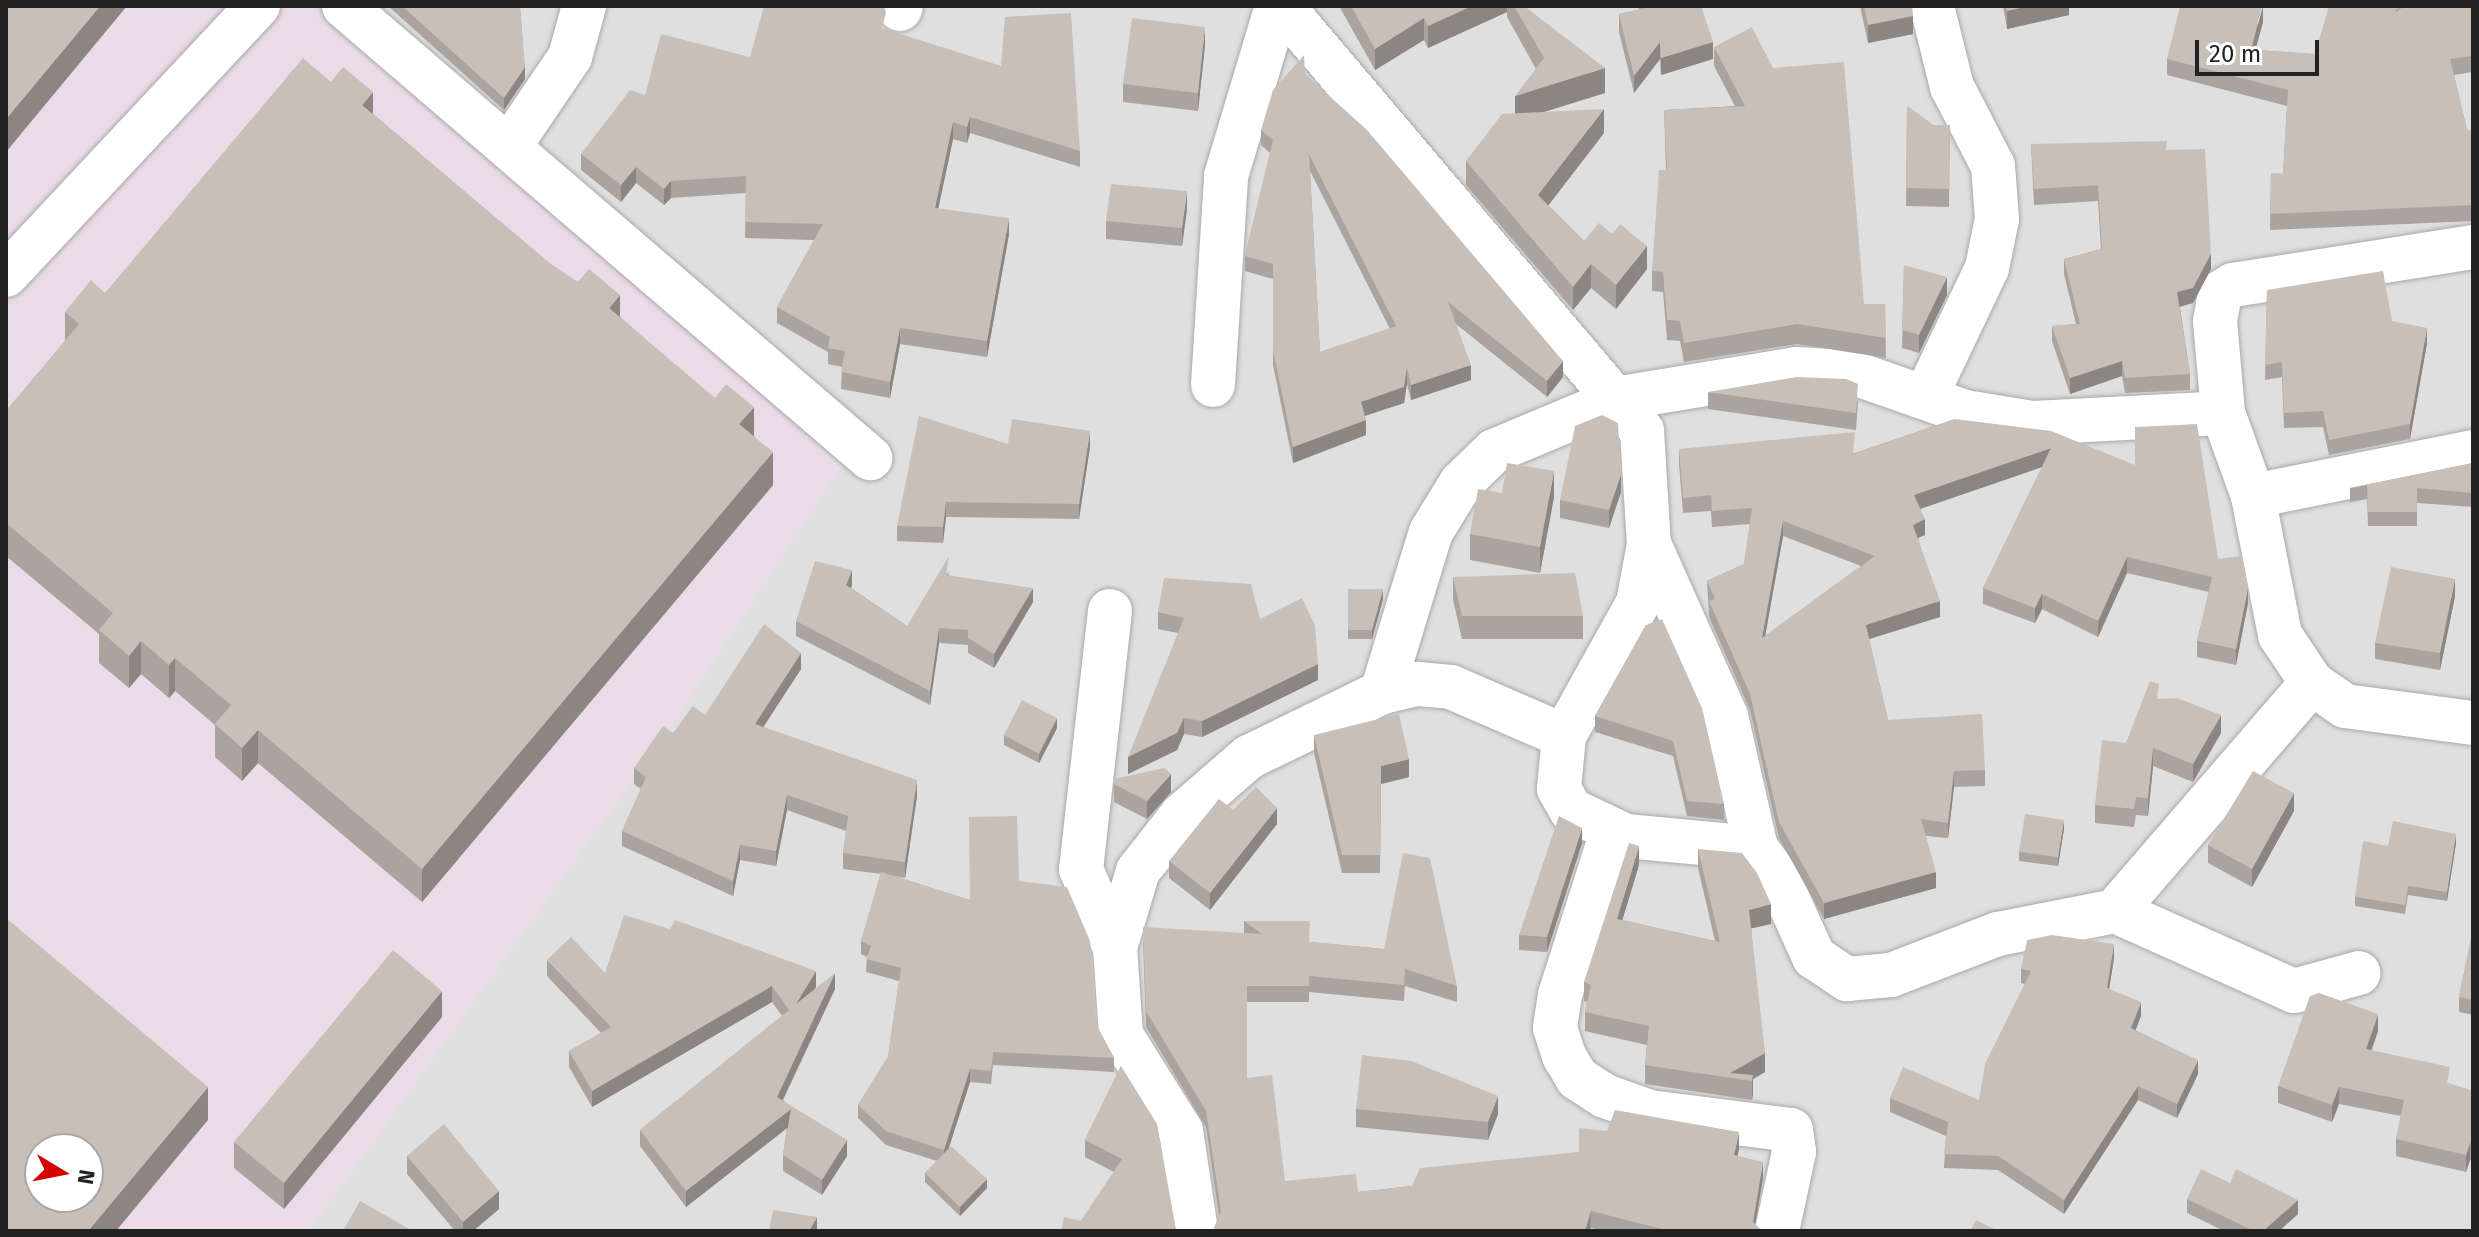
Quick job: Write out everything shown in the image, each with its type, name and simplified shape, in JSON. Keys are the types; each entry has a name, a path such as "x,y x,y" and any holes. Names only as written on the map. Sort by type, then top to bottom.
{"street":[{"path":"6,275 258,6"},
{"path":"344,6 870,458"},
{"path":"509,147 570,57 584,6"},
{"path":"1213,385 1226,176 1280,6"},
{"path":"1280,6 1621,398 1642,431 1649,544 1638,603 1564,736 1559,789 1571,810 1612,832 1756,848"},
{"path":"1926,396 1987,268 1997,219 1993,166 1952,87 1932,6"},
{"path":"2473,247 2286,276 2220,293 2215,321 2223,413 2253,496 2280,635 2312,683 2345,706 2473,723"},
{"path":"1382,692 1431,532 1461,483 1494,451 1621,398 1796,369 1851,372 1965,412 2032,423 2223,413"},
{"path":"2253,496 2473,452"},
{"path":"1649,544 1692,626 1726,716 1756,848 1774,870 1814,957 1847,979 1891,975 2047,920 2115,911 2294,991 2359,973"},
{"path":"1110,611 1081,869 1115,948 1121,1035 1181,1131 1196,1231"},
{"path":"2115,911 2312,683"},
{"path":"1115,948 1138,871 1182,815 1249,757 1382,692 1418,684 1451,687 1564,736"},
{"path":"1612,832 1560,995 1555,1028 1564,1056 1577,1078 1605,1096 1650,1112 1791,1130 1794,1152 1777,1231"}],"shaded area":[{"path":"6,6 369,6 864,432 679,714 308,1231 6,1231"},
{"path":"369,6 2473,6 2473,1231 308,1231 679,714"}],"building":[{"path":"6,6 100,6 6,119"},
{"path":"402,6 520,6 525,67 504,98"},
{"path":"764,6 884,6 886,13 882,28 1001,66 1005,17 1071,13 1080,151 970,117 967,127 953,122 935,208 1009,218 987,341 900,328 890,382 841,372 845,351 828,348 830,337 777,307 823,224 745,222 746,176 671,181 664,189 636,167 621,185 581,154 630,90 645,95 661,34 750,57"},
{"path":"1351,6 1472,6 1428,26 1424,18 1375,49"},
{"path":"1514,6 1524,6 1605,68 1515,96 1544,58"},
{"path":"1643,6 1701,6 1713,42 1661,58 1660,42 1634,76 1619,14"},
{"path":"1864,6 1912,6 1913,16 1868,25"},
{"path":"2006,6 2029,6 2007,11"},
{"path":"2180,6 2262,6 2251,50 2315,54 2329,6 2397,6 2395,13 2404,6 2473,6 2473,56 2450,59 2467,130 2473,130 2473,205 2270,214 2271,173 2283,174 2288,90 2167,59"},
{"path":"1132,18 1205,27 1198,93 1123,84"},
{"path":"1752,27 1773,68 1844,62 1864,304 1885,304 1886,338 1797,324 1684,343 1680,321 1667,320 1663,272 1652,271 1659,170 1667,170 1664,110 1745,106 1714,47"},
{"path":"1304,55 1305,74 1367,130 1563,361 1547,381 1448,302 1471,365 1411,385 1407,368 1404,387 1361,402 1366,420 1293,447 1273,350 1273,264 1245,256 1273,140 1261,130 1273,90","holes":["1309,154 1396,326 1320,352"]},
{"path":"303,58 331,82 343,67 373,92 362,105 548,262 578,282 589,269 620,295 609,308 715,398 726,384 754,407 739,424 773,452 422,869 258,730 242,748 215,724 231,705 175,658 169,665 141,641 129,656 99,630 113,613 6,523 6,411 79,324 65,312 91,280 105,293"},
{"path":"1907,106 1933,125 1950,125 1949,189 1906,188"},
{"path":"1604,109 1538,195 1584,241 1599,223 1612,234 1620,224 1647,246 1616,285 1591,264 1573,287 1466,161 1502,114"},
{"path":"2167,141 2166,150 2205,149 2211,254 2193,288 2177,292 2190,374 2125,378 2122,361 2070,378 2052,326 2080,324 2064,259 2102,249 2098,185 2034,189 2031,144"},
{"path":"1111,184 1187,191 1182,228 1106,221"},
{"path":"1904,265 1947,277 1919,335 1902,330"},
{"path":"2383,271 2392,321 2427,328 2410,424 2329,440 2323,411 2284,413 2282,362 2265,365 2267,290"},
{"path":"1797,377 1846,379 1858,384 1856,413 1708,392"},
{"path":"1602,415 1618,423 1621,474 1609,510 1560,500 1575,426"},
{"path":"919,416 1008,444 1012,419 1090,431 1079,504 946,502 943,527 897,526"},
{"path":"1955,419 2051,431 2135,465 2135,427 2197,424 2218,559 2242,556 2248,588 2236,649 2197,641 2212,577 2127,557 2098,621 2042,594 2035,608 1983,588 2051,448 1914,495 1925,519 1913,525 1940,601 1866,625 1888,720 1982,714 1985,770 1954,771 1948,823 1921,819 1936,872 1824,903 1779,822 1750,694 1709,601 1715,599 1707,581 1744,564 1752,508 1712,511 1711,495 1683,498 1679,449 1855,432 1853,454","holes":["1783,521 1875,556 1762,638"]},
{"path":"1507,463 1554,471 1540,547 1470,534 1478,489 1502,493"},
{"path":"2473,463 2473,493 2417,488 2417,512 2368,512 2367,485 2350,488"},
{"path":"949,556 946,575 1033,588 994,654 968,638 968,630 939,628 930,691 796,621 815,561 852,570 846,585 907,626"},
{"path":"2391,567 2455,579 2440,653 2375,643"},
{"path":"1575,573 1583,616 1462,616 1453,577"},
{"path":"1164,578 1251,584 1260,619 1302,598 1315,625 1318,664 1202,721 1184,718 1177,733 1128,757 1184,618 1158,612"},
{"path":"1348,589 1383,589 1372,630 1348,630"},
{"path":"1662,619 1702,708 1724,804 1687,801 1673,741 1595,716 1646,625"},
{"path":"764,624 801,653 755,724 917,780 905,862 843,853 848,816 787,795 776,851 740,845 733,881 622,831 646,777 634,768 663,726 673,733 693,706 705,715"},
{"path":"2150,681 2159,684 2157,699 2177,698 2221,715 2193,764 2153,748 2148,798 2136,797 2134,809 2095,805 2102,740 2126,743"},
{"path":"1022,700 1057,718 1039,754 1004,735"},
{"path":"1399,714 1409,759 1381,766 1380,855 1342,855 1314,735"},
{"path":"1164,768 1171,774 1147,801 1114,784 1114,779"},
{"path":"2253,771 2294,793 2252,869 2208,845"},
{"path":"1256,787 1277,808 1210,893 1169,861 1219,799 1233,810"},
{"path":"2025,814 2064,820 2058,857 2019,852"},
{"path":"1017,816 1019,881 1067,887 1090,941 1096,1024 1114,1058 993,1052 991,1071 970,1069 944,1150 886,1131 858,1105 888,1057 901,968 866,959 871,946 861,941 881,872 970,900 969,817"},
{"path":"1559,816 1582,828 1547,937 1519,935"},
{"path":"2393,821 2456,834 2447,892 2408,886 2405,905 2355,897 2363,841 2388,846"},
{"path":"1629,843 1639,846 1617,919 1720,942 1698,849 1742,853 1757,873 1771,904 1749,910 1765,1053 1730,1073 1753,1075 1752,1081 1645,1065 1649,1026 1585,1012 1591,985 1584,982"},
{"path":"1403,853 1430,858 1457,986 1405,969 1404,985 1309,976 1309,986 1247,986 1247,1078 1272,1075 1285,1181 1356,1174 1358,1192 1412,1186 1420,1168 1579,1152 1579,1128 1607,1131 1615,1110 1739,1132 1734,1155 1763,1162 1753,1222 1762,1231 1670,1231 1591,1211 1585,1231 1213,1231 1221,1211 1206,1111 1146,1011 1143,927 1262,934 1244,921 1310,921 1309,942 1384,949"},
{"path":"624,915 670,929 675,920 816,971 796,1004 835,973 777,1097 847,1140 822,1180 783,1155 791,1109 686,1191 640,1130 789,1010 772,986 592,1091 569,1051 611,1027 547,960 571,937 605,973"},
{"path":"6,918 208,1087 104,1212 104,1133 24,1133 24,1213 103,1213 88,1231 6,1231"},
{"path":"2473,929 2473,1000 2459,997"},
{"path":"2052,935 2114,944 2107,988 2141,1002 2131,1028 2198,1060 2177,1104 2138,1086 2064,1200 1998,1156 1944,1154 1948,1122 1890,1098 1903,1067 1979,1100 1985,1064 2031,971 2021,969 2027,940"},
{"path":"393,950 442,991 284,1183 234,1142"},
{"path":"2319,993 2378,1014 2366,1049 2450,1067 2447,1083 2473,1091 2473,1144 2470,1143 2466,1155 2396,1139 2404,1100 2339,1087 2332,1105 2278,1086 2310,996"},
{"path":"1362,1055 1411,1061 1498,1096 1488,1122 1356,1109"},
{"path":"1121,1066 1157,1124 1178,1231 1061,1231 1064,1217 1081,1221 1122,1159 1085,1140"},
{"path":"444,1124 499,1191 463,1222 407,1156"},
{"path":"951,1146 987,1179 960,1207 925,1173"},
{"path":"2201,1169 2230,1183 2236,1169 2298,1200 2263,1231 2254,1231 2187,1199"},
{"path":"360,1201 413,1231 343,1231"},
{"path":"773,1210 817,1217 809,1231 769,1231"},
{"path":"1976,1220 1998,1231 1970,1231"}]}
